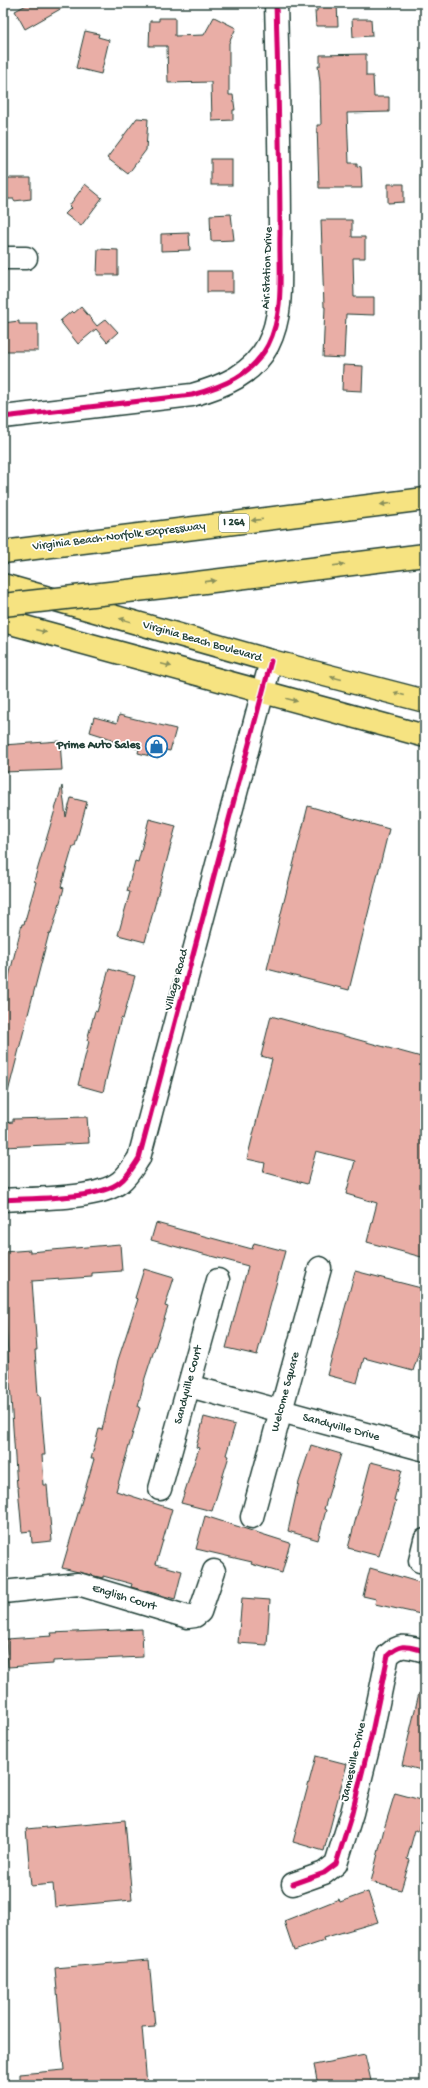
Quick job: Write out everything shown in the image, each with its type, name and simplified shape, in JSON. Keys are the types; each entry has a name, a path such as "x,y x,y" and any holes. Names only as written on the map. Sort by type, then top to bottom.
{"main road":[{"name":"Virginia Beach-Norfolk Expressway","path":"3,552 425,499"},
{"path":"3,605 172,586 425,554"},
{"name":"Virginia Beach Boulevard","path":"3,585 271,661 425,701"},
{"path":"3,621 425,736"}],"street":[{"name":"Air Station Drive","path":"3,417 192,395 217,388 241,376 258,360 268,344 274,327 279,302 280,192 276,3"},
{"path":"3,258 26,258"},
{"name":"Village Road","path":"3,1200 89,1194 105,1191 119,1183 130,1172 139,1158 271,661"},
{"name":"Welcome Square","path":"252,1517 320,1268"},
{"name":"Sandyville Court","path":"160,1489 218,1280"},
{"name":"Sandyville Drive","path":"189,1386 425,1450"},
{"path":"420,1561 425,1540"},
{"name":"English Court","path":"3,1592 78,1584 188,1617 196,1616 200,1612 214,1571"},
{"name":"Jamesville Drive","path":"292,1884 324,1873 336,1864 352,1813 371,1737 388,1656 396,1648 404,1646 425,1651"}],"building":[{"path":"30,3 71,3 25,29 15,11"},
{"path":"317,3 337,3 338,26 316,26 315,11 317,11"},
{"path":"214,17 236,28 229,43 229,95 233,95 235,110 233,110 233,120 212,121 211,82 168,83 167,46 149,46 150,21 159,21 159,18 175,18 175,36 204,35"},
{"path":"352,19 371,19 372,36 353,37"},
{"path":"85,31 99,34 98,37 109,40 101,74 76,68"},
{"path":"366,54 366,76 373,76 374,97 389,97 389,112 347,113 349,163 357,163 357,166 361,167 362,188 319,188 317,125 321,125 318,66 320,66 320,55"},
{"path":"137,118 148,119 146,150 128,174 107,158"},
{"path":"211,159 232,159 232,185 211,185"},
{"path":"5,178 31,178 31,199 14,201 14,199 5,199"},
{"path":"85,184 102,198 81,226 65,214 71,208 69,206"},
{"path":"388,184 404,184 404,202 388,203"},
{"path":"231,214 234,240 211,241 210,215"},
{"path":"321,220 352,220 352,237 365,237 365,258 353,258 354,297 374,297 374,315 346,314 344,358 323,357 325,307"},
{"path":"189,233 190,250 161,251 161,234"},
{"path":"98,249 118,250 118,275 97,275"},
{"path":"207,271 233,271 233,292 207,292"},
{"path":"81,307 97,326 106,319 118,332 107,342 96,329 78,344 60,321 72,311 74,313"},
{"path":"19,321 19,324 38,324 38,351 3,351 3,323"},
{"path":"343,365 363,366 362,391 342,390"},
{"path":"119,715 176,729 170,751 161,749 158,758 138,753 139,749 112,741 112,739 90,732 94,717 117,723"},
{"path":"60,741 62,770 3,772 3,745"},
{"path":"62,786 66,817 71,798 87,802 75,846 73,846 61,887 64,888 51,934 49,933 8,1092 3,1092 3,1001 22,924 24,924 36,882 34,881"},
{"path":"308,806 389,829 349,990 267,969"},
{"path":"149,819 176,826 145,942 118,935 130,892 127,891 135,861 138,862"},
{"path":"109,969 135,976 123,1019 121,1018 103,1092 78,1085 89,1041 87,1040 95,1011 97,1012"},
{"path":"271,1016 425,1058 425,1091 421,1108 425,1109 425,1258 367,1242 377,1203 346,1194 355,1161 316,1151 307,1184 263,1172 265,1163 247,1159 272,1059 261,1056"},
{"path":"87,1117 89,1143 3,1147 3,1123 13,1122 13,1119"},
{"path":"156,1223 252,1249 254,1243 285,1251 257,1355 226,1348 248,1266 151,1240"},
{"path":"120,1244 122,1271 92,1273 92,1277 32,1281 37,1350 35,1350 38,1395 40,1395 45,1455 42,1455 44,1485 47,1485 52,1541 32,1543 31,1531 22,1532 17,1487 3,1280 3,1252 30,1250 30,1252"},
{"path":"144,1269 174,1278 165,1306 168,1307 145,1378 138,1407 140,1408 116,1491 172,1509 156,1564 182,1571 175,1599 131,1587 132,1584 103,1576 103,1578 62,1568 94,1459 91,1459 99,1429 102,1430 118,1360 138,1299 135,1298"},
{"path":"355,1271 425,1289 425,1333 413,1371 364,1358 357,1383 327,1375"},
{"path":"204,1417 235,1425 226,1455 229,1456 212,1511 181,1503 199,1448 196,1447"},
{"path":"311,1445 341,1454 324,1509 326,1510 318,1540 288,1531 299,1482"},
{"path":"371,1462 402,1470 394,1500 396,1501 379,1556 348,1548"},
{"path":"205,1516 290,1543 282,1573 251,1564 252,1562 196,1549"},
{"path":"370,1568 425,1584 425,1615 375,1604 376,1599 363,1596"},
{"path":"242,1598 270,1600 267,1645 238,1643"},
{"path":"142,1629 143,1657 53,1661 53,1664 8,1667 6,1639 52,1636 51,1633"},
{"path":"419,1693 425,1694 425,1771 402,1765"},
{"path":"316,1756 347,1764 324,1851 293,1842"},
{"path":"395,1793 425,1801 418,1831 415,1830 407,1859 410,1860 401,1890 371,1882 384,1829"},
{"path":"125,1820 132,1900 55,1907 53,1884 31,1886 26,1829"},
{"path":"368,1892 378,1922 323,1938 324,1941 294,1951 284,1921 339,1899 340,1902"},
{"path":"149,1960 155,2026 142,2027 147,2085 20,2085 20,2074 64,2070 55,1968"},
{"path":"365,2055 372,2085 318,2085 314,2065"}],"cycle path":[{"path":"3,417 192,395 215,388 236,378 254,364 268,345 277,319 280,291 276,3"},
{"path":"3,1200 64,1197 97,1192 110,1188 123,1180 139,1158 271,661"},
{"path":"293,1884 324,1873 336,1864 352,1813 371,1737 388,1655 397,1648 401,1647 410,1647 425,1651"}],"place":[{"name":"Prime Auto Sales","path":"156,746"}]}
